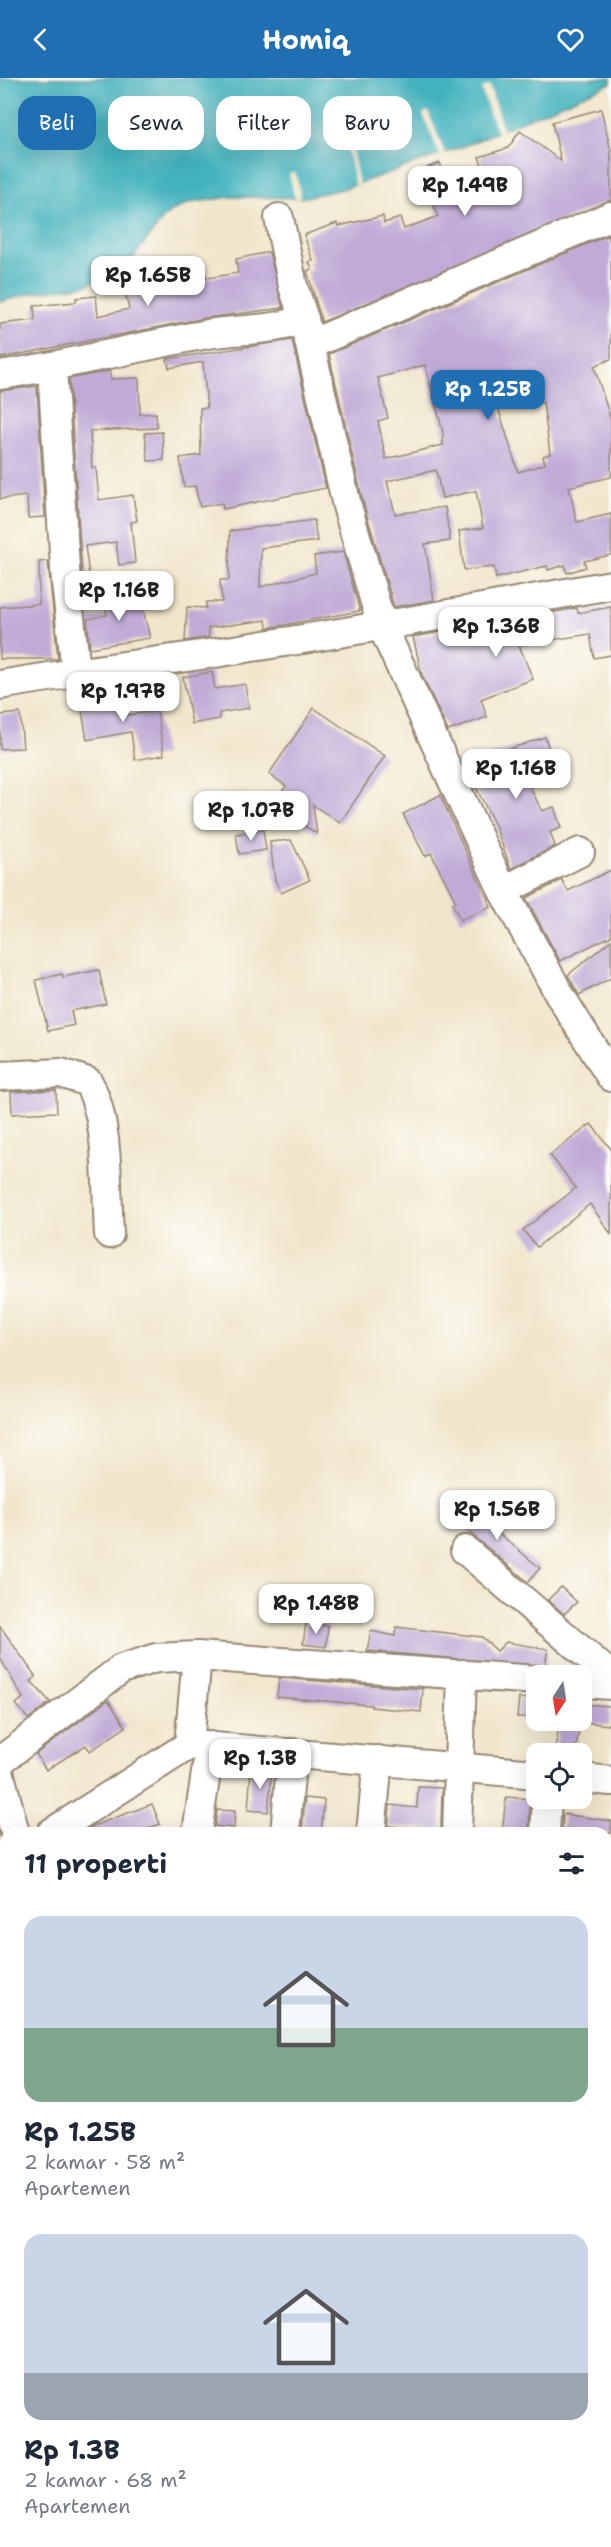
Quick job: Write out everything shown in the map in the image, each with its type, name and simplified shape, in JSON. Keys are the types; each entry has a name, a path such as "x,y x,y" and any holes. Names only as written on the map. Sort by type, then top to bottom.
{"street":[{"path":"0,375 52,368 205,335 277,326 308,332 611,216"},
{"path":"279,218 292,286 308,332 347,506 382,626 503,891 561,997 611,1077"},
{"path":"52,368 66,583 76,671"},
{"path":"0,685 76,671 250,648 611,585"},
{"path":"503,891 580,852"},
{"path":"0,1076 61,1073 88,1082 95,1100 104,1146 109,1234"},
{"path":"465,1550 611,1676"},
{"path":"197,1656 200,1746 197,1827"},
{"path":"0,1761 121,1669 156,1658 197,1656 526,1679"},
{"path":"457,1827 461,1768 462,1674"},
{"path":"592,1684 611,1685"},
{"path":"84,1824 200,1746 526,1773"},
{"path":"286,1827 292,1753"},
{"path":"372,1827 378,1760"},
{"path":"0,1775 13,1827"},
{"path":"592,1779 611,1781"},
{"path":"545,1827 546,1809"}],"water":[{"path":"0,78 611,78 611,83 462,147 343,189 301,198 230,197 190,203 172,211 163,219 129,263 86,285 33,293 0,302"}],"pier":[{"path":"489,85 503,131 497,133 481,89"},
{"path":"428,111 445,154 440,156 423,114"},
{"path":"347,150 352,150 359,184 355,185"},
{"path":"295,172 301,198 295,199 289,173"}],"building":[{"path":"601,109 611,151 611,200 322,322 307,271 312,269 309,262 313,261 304,235 337,223 338,226 383,216 384,223 400,218 404,229 438,216 433,202 436,201 424,169 440,163 450,189 485,173 479,157 508,148 520,131 561,161 552,122"},
{"path":"608,235 611,245 611,359 594,366 611,421 611,477 569,487 577,522 611,514 611,555 584,561 586,567 567,573 565,565 548,570 547,566 496,578 494,567 464,570 459,531 483,528 476,491 442,498 436,470 387,481 395,514 445,507 450,541 425,544 434,600 394,607 363,502 329,354","holes":["425,365 443,432 443,445 386,459 378,421 388,418 378,378","535,397 537,404 543,402 550,454 543,456 545,464 518,472 498,407"]},
{"path":"269,252 283,308 205,318 0,358 0,324 35,320 34,306 76,302 76,298 96,296 98,316 129,309 121,276 135,273 135,270 166,263 171,282 206,275 207,278 238,273 236,259"},
{"path":"292,340 326,488 223,509 222,503 200,507 195,486 184,487 180,458 201,455 200,408 207,408 203,362 169,368 167,359"},
{"path":"109,371 111,379 139,378 140,414 156,413 157,428 90,431 92,468 96,468 99,500 133,495 137,521 131,522 135,563 119,565 116,542 85,546 89,575 82,576 69,379"},
{"path":"37,386 45,517 28,518 27,496 0,499 0,391"},
{"path":"162,432 164,460 148,461 145,433"},
{"path":"314,520 317,541 261,548 260,587 316,573 314,556 343,552 360,611 267,628 266,620 208,628 209,637 185,641 187,607 206,608 206,602 222,602 220,580 229,580 230,531"},
{"path":"48,561 58,659 0,659 0,607 39,604 39,562"},
{"path":"139,593 150,638 90,648 87,619 107,615 104,599"},
{"path":"611,607 611,655 594,658 590,634 519,645 533,679 481,699 487,717 448,731 422,675 413,637 577,608 578,613"},
{"path":"212,672 215,689 245,684 249,708 219,713 220,719 192,724 183,677"},
{"path":"122,683 128,715 157,711 164,755 135,760 131,732 87,740 81,705 108,700 105,685"},
{"path":"314,708 385,756 340,823 313,805 317,834 273,805 286,786 269,774"},
{"path":"20,713 23,748 0,749 0,715"},
{"path":"545,737 553,761 522,771 542,811 554,807 561,828 550,832 555,846 511,869 495,825 464,764"},
{"path":"440,795 491,907 460,920 452,903 456,902 431,853 425,856 403,814"},
{"path":"263,830 266,850 239,854 236,834"},
{"path":"291,840 310,880 281,893 275,880 270,842"},
{"path":"611,870 611,936 560,961 526,898 562,880 568,891"},
{"path":"611,940 611,978 579,995 568,975"},
{"path":"99,970 106,1004 71,1011 74,1025 48,1031 36,980 62,974 63,977"},
{"path":"56,1090 57,1112 12,1114 11,1092"},
{"path":"591,1124 611,1149 611,1234 590,1204 537,1247 523,1230 576,1188 550,1155"},
{"path":"478,1501 497,1518 490,1526 540,1568 528,1582 458,1523"},
{"path":"561,1587 577,1602 564,1614 548,1600"},
{"path":"306,1623 328,1626 326,1647 303,1644"},
{"path":"0,1626 36,1677 31,1681 50,1702 28,1719 16,1704 23,1698 0,1658"},
{"path":"396,1627 482,1637 497,1651 506,1642 548,1649 545,1665 367,1651 371,1631 395,1636"},
{"path":"279,1678 423,1689 421,1712 277,1697"},
{"path":"519,1698 526,1699 526,1717 517,1717"},
{"path":"108,1700 126,1727 90,1751 86,1745 46,1770 36,1754"},
{"path":"592,1705 610,1706 609,1725 592,1723"},
{"path":"558,1731 579,1731 577,1743 556,1743"},
{"path":"251,1769 272,1771 268,1812 248,1810"},
{"path":"418,1787 442,1788 441,1827 388,1826 390,1805 417,1808"},
{"path":"506,1797 526,1799 526,1809 530,1809 529,1827 503,1827"},
{"path":"305,1798 324,1800 322,1827 303,1827"},
{"path":"152,1804 160,1824 152,1827 91,1827"},
{"path":"217,1810 235,1811 234,1827 215,1826"},
{"path":"563,1814 611,1821 611,1827 562,1827"}]}
